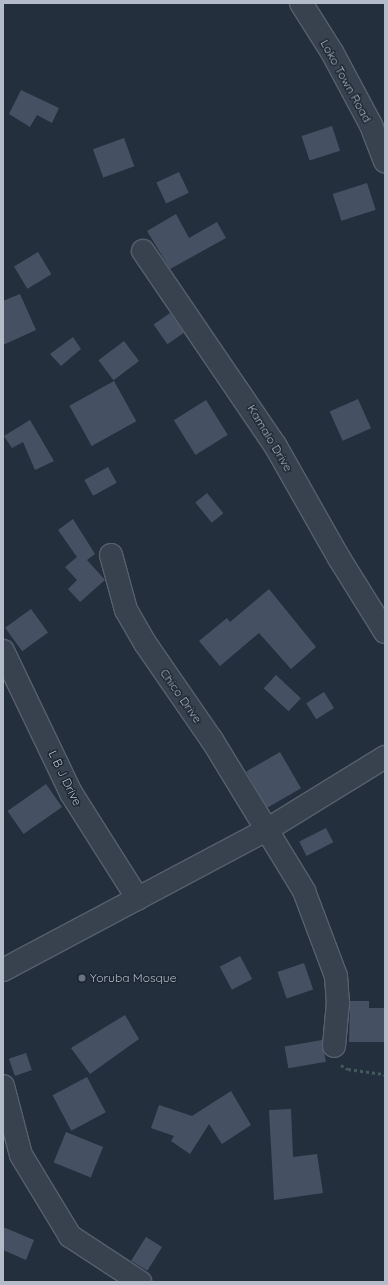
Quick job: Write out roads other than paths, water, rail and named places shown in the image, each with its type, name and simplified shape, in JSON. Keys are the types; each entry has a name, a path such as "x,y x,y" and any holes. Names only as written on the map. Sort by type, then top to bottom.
{"street":[{"name":"Loko Town Road","path":"301,3 332,52 371,125 385,161"},
{"name":"Kamalo Drive","path":"143,251 275,444 339,558 385,632"},
{"name":"Chico Drive","path":"112,555 126,610 144,643 212,740 268,829 304,891 330,956 338,988 334,1046"},
{"name":"L B J Drive","path":"3,651 31,703 71,793 138,899"},
{"path":"3,970 268,829 385,757"},
{"path":"3,1086 21,1154 70,1236 140,1282"}],"place":[{"name":"Yoruba Mosque","path":"82,978"}]}
